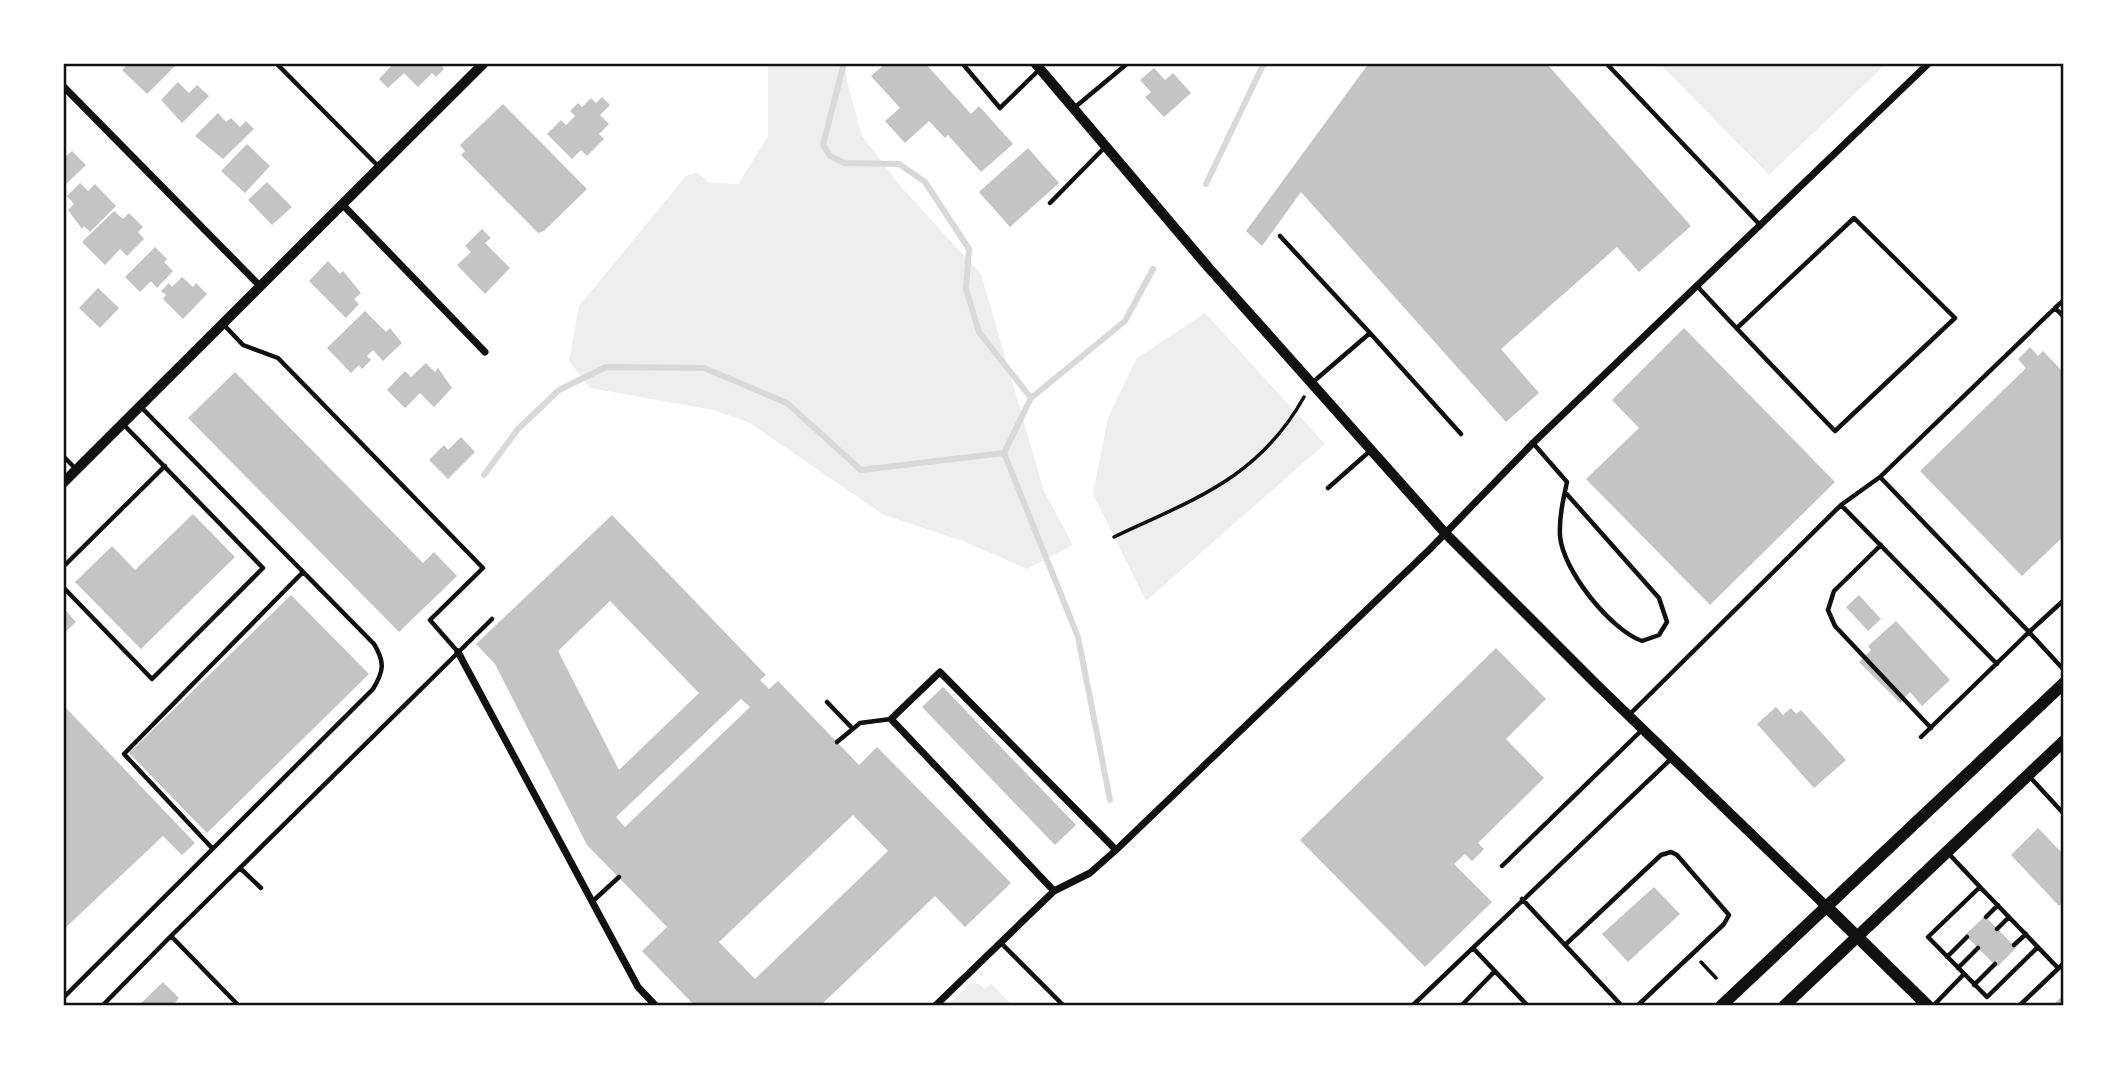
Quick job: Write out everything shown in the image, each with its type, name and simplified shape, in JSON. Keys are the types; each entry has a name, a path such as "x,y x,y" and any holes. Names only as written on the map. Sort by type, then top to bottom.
{"main road":[{"path":"1721,1006 2064,684"},
{"path":"1784,1006 1859,938 2064,741"},
{"path":"1828,908 1930,1006"}],"street":[{"path":"63,483 484,63"},
{"path":"935,1006 1054,891 1090,873 1116,850 1445,533 1533,443 1762,227 1930,63"},
{"path":"1037,66 1445,533 1642,730 1828,908"},
{"path":"63,86 260,286"},
{"path":"342,204 485,352"},
{"path":"458,653 638,987 656,1006"},
{"path":"1054,891 891,719 940,672 1116,850"}],"lane":[{"path":"276,63 379,168"},
{"path":"962,63 1000,108 1037,66"},
{"path":"1073,108 1129,63"},
{"path":"1606,63 1762,227"},
{"path":"1050,203 1106,146"},
{"path":"1698,287 1737,328 1835,431 1955,318 1854,218 1737,328"},
{"path":"1280,236 1461,434"},
{"path":"1629,716 1842,505 1880,477 2064,300"},
{"path":"2055,308 2064,317"},
{"path":"223,323 243,345 278,358 483,568 430,620 458,653"},
{"path":"1312,383 1370,333"},
{"path":"63,998 373,689 383,672 382,657 374,644 141,406"},
{"path":"63,587 152,679 264,568 123,424"},
{"path":"1533,443 1567,482 1560,515 1560,540 1570,567 1624,634 1642,641 1659,635 1667,622 1659,598 1565,492"},
{"path":"1328,488 1370,450"},
{"path":"63,456 77,469"},
{"path":"63,567 165,466"},
{"path":"1880,477 2064,670"},
{"path":"1842,505 1997,664"},
{"path":"1881,545 1834,591 1828,610 1835,626 1931,728"},
{"path":"212,848 124,754 303,572"},
{"path":"1921,737 2064,600"},
{"path":"102,1006 492,619"},
{"path":"827,702 853,729"},
{"path":"836,742 853,729 873,720 891,719"},
{"path":"1502,866 1642,730"},
{"path":"1412,1006 1672,758"},
{"path":"2029,776 2064,814"},
{"path":"1565,945 1661,855 1671,852 1682,861 1729,915 1724,924 1637,1006"},
{"path":"1948,853 2058,968"},
{"path":"240,868 261,888"},
{"path":"592,902 619,877"},
{"path":"1980,887 1928,937 1974,985 1987,997 2038,947"},
{"path":"1522,899 1622,1006"},
{"path":"1986,917 1998,905"},
{"path":"1997,929 2009,917"},
{"path":"2014,945 2026,934"},
{"path":"171,936 239,1006"},
{"path":"1947,957 1967,937"},
{"path":"1001,943 1063,1006"},
{"path":"1473,948 1528,1006"},
{"path":"1958,968 1978,948"},
{"path":"2019,1006 2064,963"},
{"path":"1974,985 1995,964"},
{"path":"1461,1006 1495,971"},
{"path":"1930,1006 1964,974"}],"path":[{"path":"1114,537 1224,484 1265,452 1290,423 1312,383"},
{"path":"1701,962 1716,978"}],"shaded area":[{"path":"768,63 845,63 847,81 862,136 902,188 981,274 1044,491 1073,545 1027,569 963,541 884,515 748,422 713,410 590,388 569,361 579,306 686,176 697,172 710,183 738,184 768,136"},
{"path":"1659,63 1887,63 1769,175"},
{"path":"1205,313 1325,444 1146,601 1093,494 1108,417 1137,358"},
{"path":"970,983 979,984 985,989 991,983 1013,1006 947,1006"}],"building":[{"path":"129,63 178,63 147,94 122,70"},
{"path":"394,63 439,63 444,69 436,77 432,73 418,87 404,73 388,88 379,79"},
{"path":"886,63 925,63 971,114 979,106 1013,144 981,172 948,135 945,138 929,121 905,143 885,121 900,108 871,76"},
{"path":"1369,63 1546,63 1691,226 1639,272 1617,247 1501,349 1539,393 1506,422 1301,192 1262,246 1246,231"},
{"path":"1154,68 1165,80 1173,73 1191,93 1164,117 1145,97 1151,92 1140,80"},
{"path":"178,82 189,93 197,85 209,96 182,123 161,100"},
{"path":"602,97 610,105 600,115 609,124 599,134 604,139 587,156 581,150 572,159 547,134 561,120 566,125 575,116 570,111 578,103 582,107 591,98 596,103"},
{"path":"503,104 587,189 544,231 538,233 461,155 465,151 460,145"},
{"path":"218,113 226,122 231,118 240,127 246,121 254,129 223,159 195,136"},
{"path":"247,144 270,166 245,193 221,171"},
{"path":"1028,148 1059,183 1010,227 979,192"},
{"path":"72,151 86,165 63,187 63,153 66,156"},
{"path":"267,182 292,207 272,225 248,200"},
{"path":"80,183 88,191 95,184 116,206 90,232 84,226 82,229 68,210 74,204 67,196"},
{"path":"114,211 123,219 129,213 143,227 138,232 144,239 127,256 120,249 105,265 82,242"},
{"path":"482,229 491,238 485,243 510,268 485,294 457,265 471,252 465,246"},
{"path":"155,247 167,259 164,262 173,271 157,288 151,281 140,292 125,277"},
{"path":"328,261 340,274 343,271 361,293 354,299 359,304 346,318 309,281"},
{"path":"182,277 193,287 196,283 207,294 183,319 163,299 166,295 161,291 169,283 172,287"},
{"path":"98,288 119,308 100,328 79,308"},
{"path":"365,311 386,332 390,328 402,343 383,361 373,350 367,356 371,360 362,369 359,365 351,373 327,348"},
{"path":"1684,328 1835,482 1710,605 1586,479 1639,428 1612,400"},
{"path":"2030,347 2038,356 2043,351 2064,373 2064,536 2022,576 1920,471 2026,368 2018,359"},
{"path":"426,363 435,372 438,368 452,388 434,407 420,393 405,408 387,390 405,371 411,377"},
{"path":"235,372 423,563 434,552 457,576 399,632 188,418"},
{"path":"461,437 475,452 448,479 429,460 444,445 448,450"},
{"path":"193,514 235,557 141,649 75,582 112,546 135,570"},
{"path":"612,515 766,675 760,680 769,689 778,681 859,765 877,747 1011,883 965,927 935,896 820,1006 695,1006 642,951 667,927 587,845 495,664 476,644","holes":["610,601 699,693 619,770 558,651","741,699 750,707 625,827 616,817","853,815 888,851 755,979 719,942"]},
{"path":"291,595 369,674 207,833 129,753"},
{"path":"1859,595 1881,619 1868,631 1846,607"},
{"path":"63,607 76,622 63,634"},
{"path":"1896,621 1950,680 1922,706 1910,692 1900,703 1859,662 1871,650 1868,646"},
{"path":"1496,648 1546,699 1506,739 1544,778 1478,843 1484,849 1472,861 1465,854 1454,864 1492,902 1425,967 1300,840"},
{"path":"943,687 1076,825 1055,845 922,707"},
{"path":"65,707 195,843 182,855 163,836 63,930"},
{"path":"1776,707 1783,715 1791,708 1796,714 1801,710 1846,760 1814,788 1757,724"},
{"path":"2038,828 2064,855 2064,902 2059,906 2011,855"},
{"path":"1654,887 1680,914 1628,962 1602,934"},
{"path":"1985,916 2016,948 1997,967 1965,935"},
{"path":"163,982 179,998 174,1004 176,1006 138,1006"},
{"path":"2064,994 2064,1006 2052,1006"}],"waterway":[{"path":"844,63 823,145 830,156 844,163 899,164 925,182 969,249 966,289 979,332 1031,398"},
{"path":"1206,184 1264,63"},
{"path":"1110,800 1078,637 1004,453 1031,398 1125,321 1153,269"},
{"path":"484,475 518,429 559,390 606,367 704,368 787,403 861,470 1004,453"}]}
